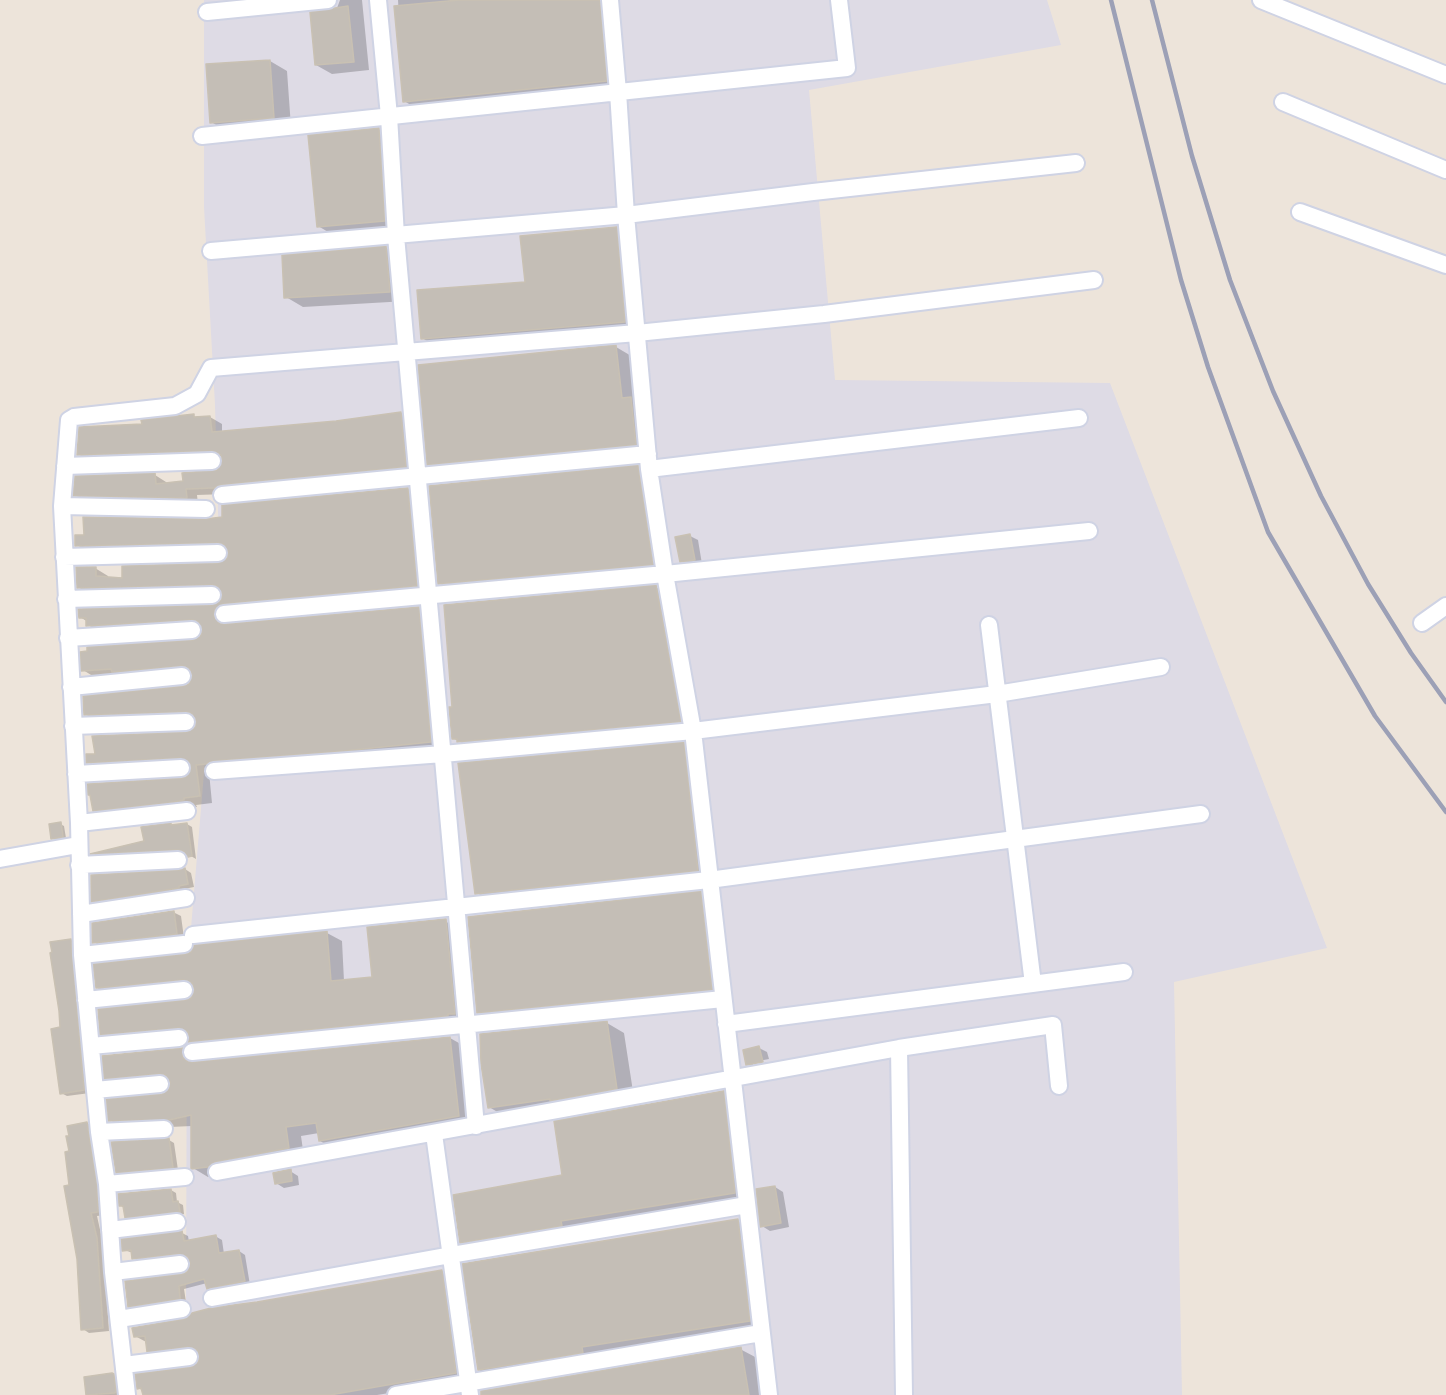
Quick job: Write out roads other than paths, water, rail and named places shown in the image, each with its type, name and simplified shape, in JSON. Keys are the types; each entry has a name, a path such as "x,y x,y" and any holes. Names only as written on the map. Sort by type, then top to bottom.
{"street":[{"path":"207,12 328,0"},
{"path":"378,0 406,352 476,1126"},
{"path":"610,0 626,215 649,461 665,574 693,731 769,1395"},
{"path":"202,136 847,68 839,0"},
{"path":"1261,0 1446,75"},
{"path":"1283,102 1446,170"},
{"path":"211,251 626,215 1076,163"},
{"path":"1300,212 1446,265"},
{"path":"127,1395 82,955 79,823 62,506 69,420 74,417 175,406 197,394 211,368 637,333 824,314 1094,280"},
{"path":"222,495 418,476 649,461 1079,418"},
{"path":"64,466 213,460"},
{"path":"62,506 206,508"},
{"path":"224,614 665,574 1089,531"},
{"path":"64,557 218,554"},
{"path":"66,599 212,595"},
{"path":"1422,623 1446,606"},
{"path":"989,625 1033,984"},
{"path":"68,638 192,630"},
{"path":"214,771 443,754 693,731 998,694 1161,667"},
{"path":"71,687 182,676"},
{"path":"73,726 186,722"},
{"path":"76,774 181,768"},
{"path":"79,823 187,811"},
{"path":"82,955 188,940 709,880 1201,814"},
{"path":"0,859 78,845"},
{"path":"79,866 178,860"},
{"path":"81,914 186,898"},
{"path":"726,1024 1124,972"},
{"path":"86,1000 184,990"},
{"path":"192,1052 723,999"},
{"path":"217,1172 899,1048 1053,1025 1059,1086"},
{"path":"91,1046 179,1038"},
{"path":"899,1048 904,1395"},
{"path":"95,1090 160,1084"},
{"path":"99,1132 164,1129"},
{"path":"434,1134 469,1389"},
{"path":"107,1184 185,1177"},
{"path":"212,1298 747,1205"},
{"path":"110,1230 177,1222"},
{"path":"113,1272 180,1264"},
{"path":"119,1318 182,1309"},
{"path":"396,1395 469,1389 761,1333"},
{"path":"124,1365 189,1357"}],"railway":[{"path":"1111,0 1181,280 1208,367 1268,532 1375,716 1446,812"},
{"path":"1152,0 1192,156 1230,280 1273,391 1321,496 1368,584 1411,653 1446,702"}]}
